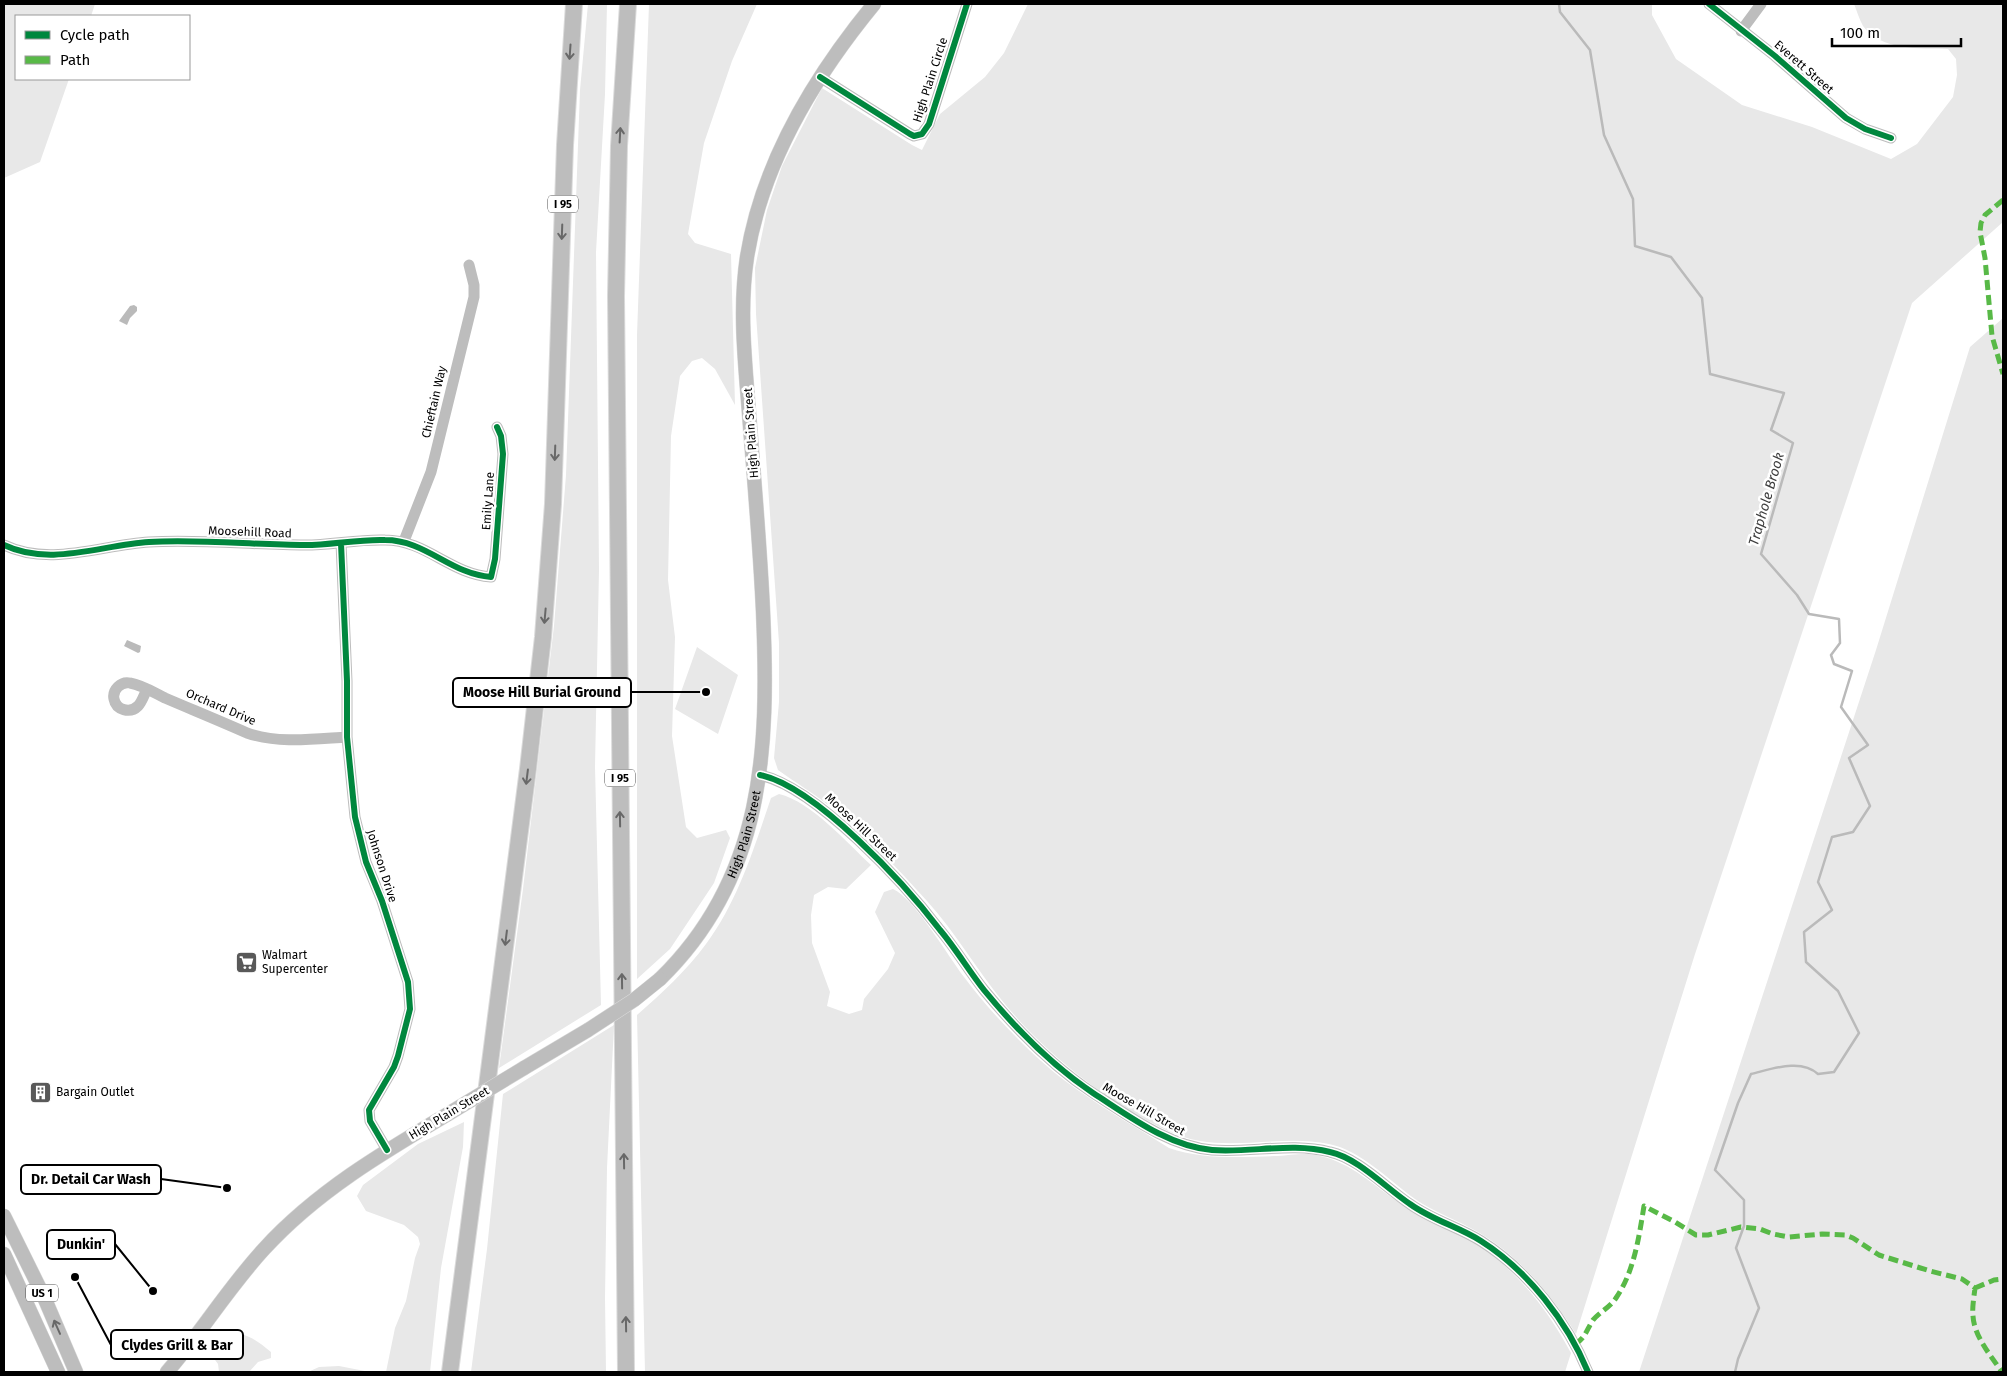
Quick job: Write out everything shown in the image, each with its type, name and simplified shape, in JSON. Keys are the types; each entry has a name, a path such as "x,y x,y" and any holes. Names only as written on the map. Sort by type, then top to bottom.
{"highway":[{"name":"I 95","path":"450,1372 528,769 543,636 554,487 565,145 574,4"},
{"name":"I 95","path":"626,1372 616,296 619,154 628,4"}],"main road":[{"name":"High Plain Street","path":"166,1372 237,1281 272,1241 323,1195 387,1150 588,1030 634,1000 660,979 693,942 727,886 747,836 760,775 764,731 766,667 762,579 743,332 744,289 751,238 762,197 788,135 820,77 846,39 874,4"},
{"name":"US 1","path":"4,1216 46,1303 76,1372"},
{"name":"US 1","path":"4,1254 58,1372"}],"street":[{"name":"High Plain Circle","path":"820,77 910,134 914,136 922,134 929,124 967,4"},
{"name":"Everett Street","path":"1709,4 1774,56 1846,118 1865,129 1891,138"},
{"path":"1742,31 1761,4"},
{"name":"Chieftain Way","path":"404,541 432,472 474,297 474,285 469,265"},
{"name":"Emily Lane","path":"490,576 495,559 503,454 501,436 497,427"},
{"name":"Moosehill Road","path":"4,545 21,552 44,555 161,542 292,545 379,540 404,541 422,548 464,571 490,576"},
{"name":"Johnson Drive","path":"341,543 347,681 347,737 356,817 361,842 408,982 410,1009 402,1044 394,1067 369,1110 370,1121 387,1150"},
{"name":"Orchard Drive","path":"147,690 258,737 281,740 347,737"},
{"name":"Moose Hill Street","path":"760,775 774,779 803,795 862,845 928,914 983,988 1016,1026 1066,1074 1140,1122 1184,1145 1215,1150 1312,1149 1336,1153 1356,1164 1411,1205 1476,1238 1509,1262 1553,1311 1572,1340 1588,1372"}],"shaded area":[{"path":"4,4 95,4 91,15 15,15 15,80 69,80 40,162 4,178"},
{"path":"588,4 607,4 605,94 596,252 599,570 595,767 601,1005 499,1068 523,889 554,626 566,475 580,90"},
{"path":"649,4 757,4 732,61 704,143 688,234 695,243 731,254 735,405 715,369 702,358 692,361 680,376 671,436 668,580 675,637 672,736 686,827 697,838 726,830 730,838 714,883 670,949 637,979 637,335"},
{"path":"1028,4 1652,4 1652,15 1676,59 1742,105 1812,127 1891,159 1917,144 1953,97 1957,75 1956,59 1948,49 1914,48 1890,44 1880,40 1863,26 1854,4 2003,4 2003,222 1912,303 1695,954 1576,1334 1545,1290 1507,1252 1478,1232 1415,1199 1363,1159 1341,1147 1309,1141 1228,1143 1188,1138 1168,1131 1145,1119 1079,1076 1039,1041 1004,1003 938,913 882,853 858,829 832,808 778,770 774,758 779,702 779,643 756,314 755,268 767,210 782,166 822,88 922,150 940,114 985,77 1004,53"},
{"path":"134,305 137,307 137,311 130,318 127,325 119,321 130,306"},
{"path":"2003,318 2003,1372 1639,1372 1876,650 1970,347"},
{"path":"127,640 141,646 140,652 138,653 124,646"},
{"path":"697,647 738,675 718,734 675,709"},
{"path":"779,794 804,805 816,814 871,865 846,889 828,887 814,895 811,915 812,943 830,992 827,1006 849,1014 862,1010 864,999 888,969 895,953 875,912 884,892 893,889 911,904 920,915 964,977 998,1018 1051,1070 1102,1107 1169,1148 1182,1152 1223,1157 1309,1154 1332,1159 1353,1170 1401,1204 1472,1241 1508,1269 1543,1309 1571,1353 1565,1372 645,1372 637,1015 682,973 706,944 717,927 744,874 771,798"},
{"path":"614,1025 607,1168 606,1372 471,1372 487,1249 503,1094"},
{"path":"464,1122 463,1147 441,1268 430,1372 386,1372 395,1328 406,1301 415,1258 420,1244 418,1237 404,1225 366,1211 357,1196 363,1185 418,1144"},
{"path":"221,1330 243,1334 254,1339 271,1352 271,1358 258,1362 249,1372 219,1372 218,1364 210,1353 212,1341"},
{"path":"339,1366 370,1372 308,1372 319,1367"}],"waterway":[{"name":"Traphole Brook","path":"1559,4 1560,12 1590,50 1604,135 1633,199 1635,246 1671,257 1702,298 1710,374 1784,393 1771,430 1793,443 1761,554 1797,595 1809,614 1839,619 1840,643 1831,655 1834,664 1852,671 1841,707 1868,745 1849,758 1870,806 1853,832 1832,837 1818,882 1832,910 1804,932 1806,962 1838,991 1859,1033 1834,1072 1818,1074 1811,1069 1786,1066 1751,1074 1738,1103 1715,1170 1744,1200 1744,1226 1736,1248 1759,1308 1738,1359 1735,1372"}],"marked path":[{"path":"2003,200 1985,215 1981,223 1980,232 1985,258 1992,336 2003,374"},
{"path":"1575,1344 1584,1337 1593,1320 1614,1301 1622,1288 1635,1254 1644,1206 1696,1235 1708,1235 1741,1227 1760,1229 1789,1237 1822,1234 1845,1235 1879,1255 1962,1279 1975,1288 1973,1313 1976,1331 2002,1372"},
{"path":"1975,1288 1994,1280 2003,1279"}],"cycle path":[{"path":"820,77 910,134 914,136 922,134 929,124 967,4"},
{"path":"1709,4 1775,56 1846,118 1865,129 1891,138"},
{"path":"4,545 21,551 57,555 149,542 188,541 305,545 385,540 400,541 413,545 463,570 476,575 491,577 495,559 503,454 501,436 497,427"},
{"path":"341,543 347,681 347,737 355,817 366,862 382,901 408,982 410,1009 398,1056 394,1067 369,1110 370,1121 387,1150"},
{"path":"760,775 782,783 807,798 858,840 925,911 984,990 1009,1019 1048,1058 1093,1093 1150,1129 1180,1143 1212,1150 1227,1151 1286,1148 1316,1149 1351,1160 1418,1210 1481,1241 1515,1267 1530,1282 1557,1316 1569,1334 1588,1372"}],"place":[{"name":"Moose Hill Burial Ground","path":"706,692"},
{"name":"Walmart Supercenter","path":"246,962"},
{"name":"Bargain Outlet","path":"40,1092"},
{"name":"Dr. Detail Car Wash","path":"227,1188"},
{"name":"Clydes Grill & Bar","path":"75,1277"},
{"name":"Dunkin'","path":"153,1291"}]}
